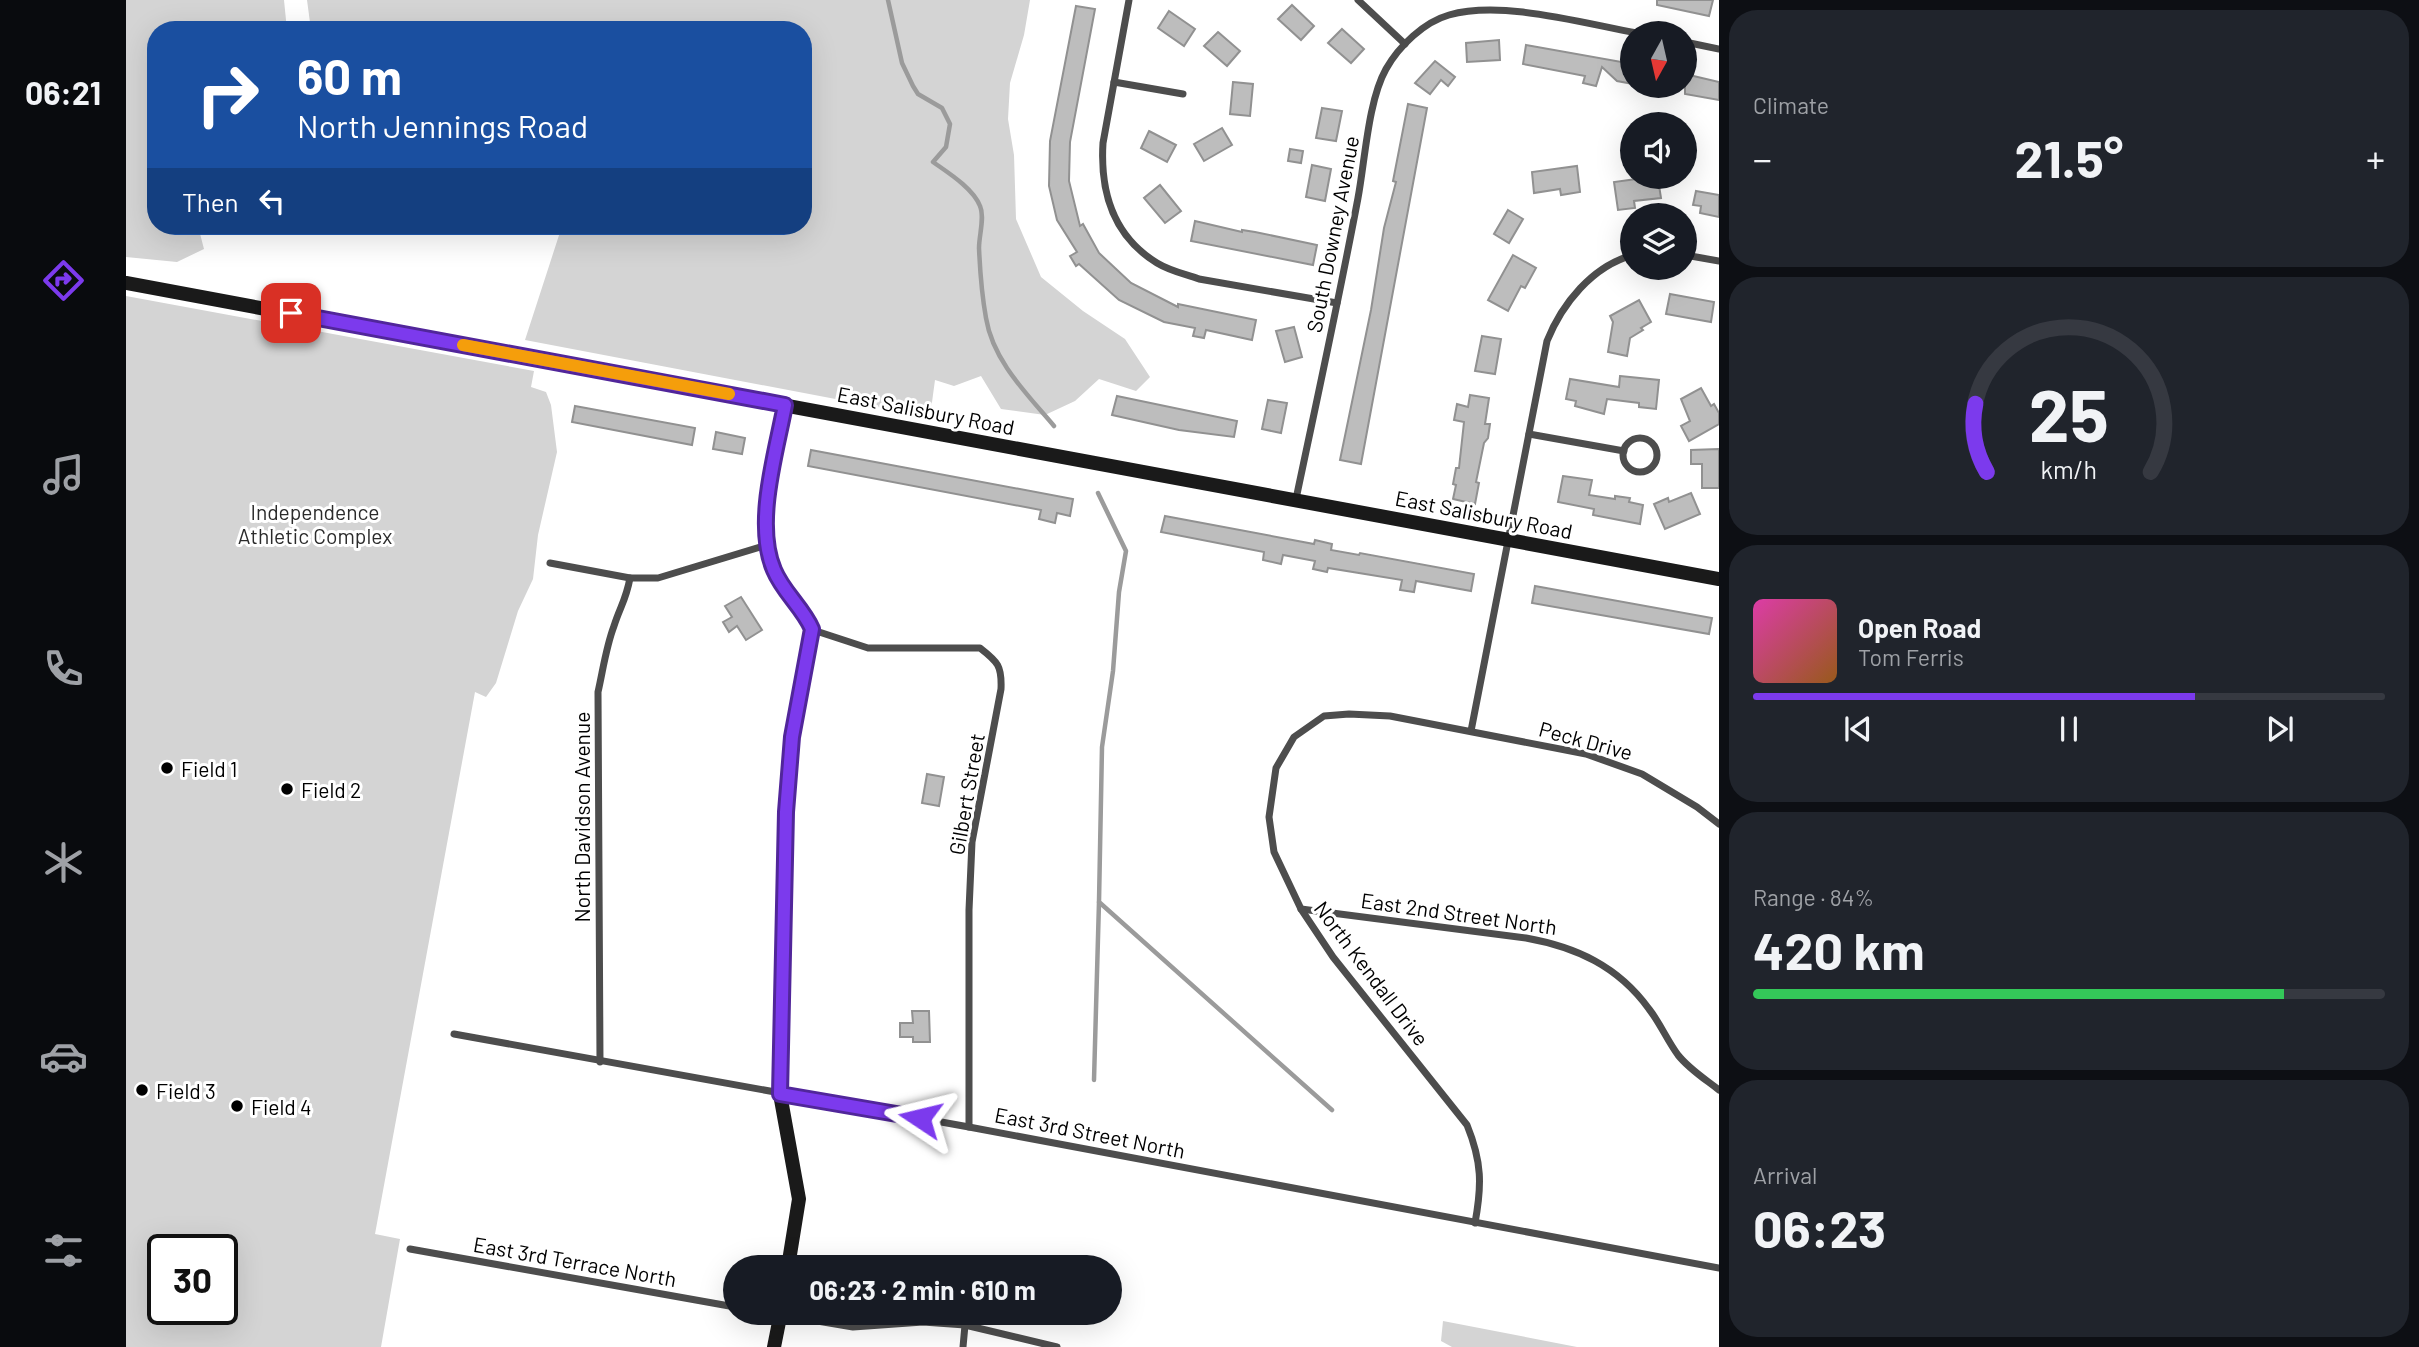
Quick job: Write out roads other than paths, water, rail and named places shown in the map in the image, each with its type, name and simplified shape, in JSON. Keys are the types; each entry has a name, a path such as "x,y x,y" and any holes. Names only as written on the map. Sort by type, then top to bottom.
{"street":[{"path":"1129,0 1102,162 1106,196 1119,226 1143,252 1157,263 1177,272 1199,279 1337,303"},
{"path":"1358,0 1405,44"},
{"name":"South Downey Avenue","path":"1296,499 1376,96 1386,69 1420,29 1447,15 1475,9 1505,8 1620,30"},
{"path":"1698,45 1719,49"},
{"path":"1114,82 1183,94"},
{"path":"1697,257 1719,261"},
{"path":"1471,731 1547,341 1554,324 1588,281 1605,267 1620,261"},
{"name":"East Salisbury Road","path":"126,283 1719,579"},
{"path":"785,405 765,517 767,545 774,570 812,629 792,737 786,812 780,1094 799,1199 790,1255"},
{"path":"1529,434 1624,451"},
{"path":"1640,438 1653,444 1657,458 1654,465 1641,472 1627,465 1624,451 1633,440 1640,438"},
{"path":"550,563 630,578 658,579 767,545"},
{"name":"North Davidson Avenue","path":"600,1062 598,692 614,623 627,598 630,578"},
{"name":"Gilbert Street","path":"812,629 868,648 980,648 995,659 1002,672 1002,689 972,842 969,910 970,1127"},
{"name":"North Kendall Drive","path":"1471,731 1390,716 1324,716 1294,737 1276,768 1269,817 1274,852 1301,909 1333,957 1468,1125 1477,1148 1481,1172 1475,1223"},
{"name":"Peck Drive","path":"1471,731 1586,754 1642,774 1697,807 1719,824"},
{"name":"East 2nd Street North","path":"1301,909 1526,938 1558,944 1588,956 1622,980 1648,1007 1679,1055 1719,1090"},
{"name":"East 3rd Street North","path":"454,1034 970,1127 1719,1268"},
{"name":"East 3rd Terrace North","path":"410,1249 723,1305"},
{"path":"774,1347 778,1325"},
{"path":"842,1325 881,1325"},
{"path":"963,1347 965,1325 1057,1347"}],"waterway":[{"path":"888,0 902,63 913,86 918,94 942,108 950,124 946,147 933,162 966,187 977,199 981,210 980,266 990,334 1003,363 1054,426"},
{"path":"1098,493 1126,551 1102,747 1099,902 1332,1110"},
{"path":"1094,1080 1099,902"}],"place":[{"name":"Field 1","path":"167,768"},
{"name":"Field 2","path":"287,789"},
{"name":"Field 3","path":"142,1090"},
{"name":"Field 4","path":"237,1106"}],"park label":[{"name":"Independence Athletic Complex","path":"315,523"}]}
